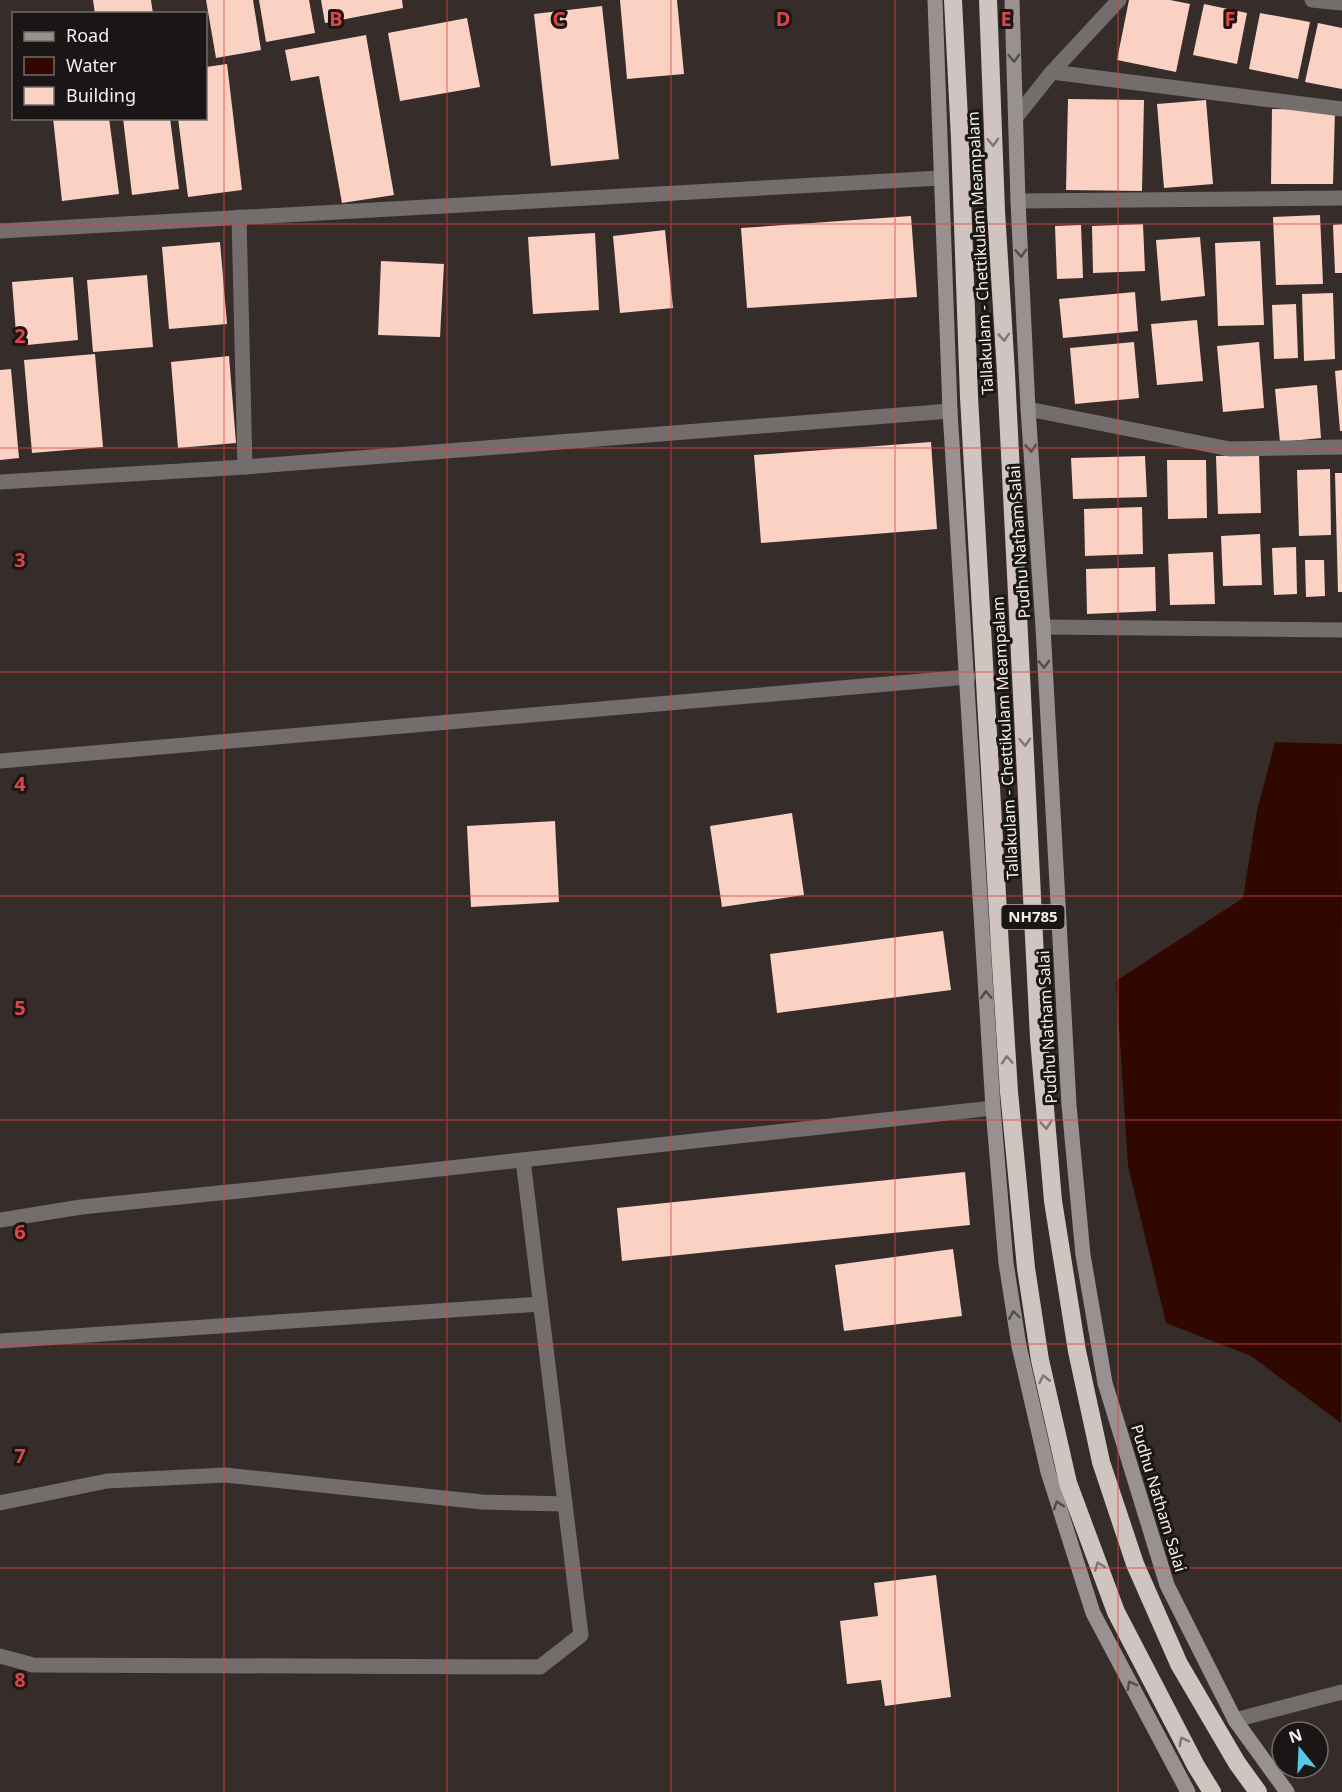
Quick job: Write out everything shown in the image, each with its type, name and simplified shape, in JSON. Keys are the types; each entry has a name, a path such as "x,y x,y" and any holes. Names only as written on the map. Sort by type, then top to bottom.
{"highway":[{"name":"Tallakulam - Chettikulam Meampalam","path":"953,0 969,397 1000,948 1009,1092 1028,1280 1040,1360 1068,1484 1116,1612 1196,1766 1212,1792"},
{"name":"Tallakulam - Chettikulam Meampalam","path":"988,0 996,211 1008,396 1039,1038 1053,1201 1077,1351 1101,1462 1136,1564 1179,1664 1237,1762 1258,1792"}],"main road":[{"path":"935,0 950,411 993,1108 1006,1263 1019,1346 1048,1472 1093,1613 1188,1792"},
{"name":"Pudhu Natham Salai","path":"1012,0 1018,201 1028,409 1043,627 1069,1106 1083,1255 1105,1383 1167,1585 1235,1720 1287,1792"}],"street":[{"path":"1017,116 1052,72 1119,0"},
{"path":"1312,0 1342,3"},
{"path":"1052,72 1342,109"},
{"path":"0,231 941,178"},
{"path":"1018,201 1342,198"},
{"path":"239,217 245,466"},
{"path":"1028,409 1230,449 1342,447"},
{"path":"0,482 245,466 950,411"},
{"path":"1043,627 1342,630"},
{"path":"0,761 968,677"},
{"path":"0,1220 81,1207 249,1191 993,1108"},
{"path":"0,1656 33,1665 540,1667 581,1635 523,1160"},
{"path":"0,1341 540,1304"},
{"path":"0,1503 107,1481 225,1475 482,1502 565,1504"},
{"path":"1235,1720 1342,1692"}],"water":[{"path":"1275,742 1342,744 1341,1423 1251,1356 1166,1323 1128,1166 1116,981 1243,898 1257,811"}],"building":[{"path":"93,0 151,0 153,12 95,12"},
{"path":"206,0 253,0 261,50 216,58"},
{"path":"259,0 309,0 315,33 266,42"},
{"path":"321,0 402,0 403,8 325,23"},
{"path":"620,0 677,0 684,74 627,79"},
{"path":"1129,0 1170,0 1190,4 1176,72 1117,60"},
{"path":"1204,4 1247,13 1237,64 1193,55"},
{"path":"602,6 619,159 551,166 534,14"},
{"path":"1260,13 1310,22 1298,79 1249,69"},
{"path":"467,18 480,87 400,101 388,33"},
{"path":"1318,23 1342,28 1342,89 1305,82"},
{"path":"366,35 394,195 342,203 319,76 291,81 285,50"},
{"path":"227,64 242,190 188,197 178,120 207,120 207,67"},
{"path":"1068,99 1144,100 1142,191 1066,190"},
{"path":"1206,100 1213,184 1164,188 1157,104"},
{"path":"1272,109 1335,110 1333,184 1271,184"},
{"path":"53,120 109,120 119,194 62,201"},
{"path":"123,120 170,120 179,189 132,195"},
{"path":"1320,215 1323,284 1276,285 1273,217"},
{"path":"911,216 917,297 747,308 741,228"},
{"path":"1143,224 1145,271 1093,273 1092,226"},
{"path":"1342,224 1342,273 1335,273 1333,225"},
{"path":"1081,225 1083,278 1057,279 1055,226"},
{"path":"665,230 673,308 620,313 613,236"},
{"path":"595,233 599,310 533,314 528,237"},
{"path":"1200,237 1205,296 1161,301 1156,240"},
{"path":"1260,241 1264,325 1218,326 1215,243"},
{"path":"220,242 227,324 169,329 162,247"},
{"path":"381,261 444,264 440,337 378,335"},
{"path":"147,275 153,347 93,352 87,280"},
{"path":"73,277 78,340 17,346 12,282"},
{"path":"1135,292 1138,331 1063,338 1059,299"},
{"path":"1333,293 1335,359 1304,361 1302,294"},
{"path":"1296,304 1298,358 1274,359 1272,305"},
{"path":"1197,320 1203,381 1157,385 1151,324"},
{"path":"1134,342 1139,398 1075,404 1070,348"},
{"path":"1259,342 1264,408 1223,412 1217,346"},
{"path":"95,354 103,447 32,453 24,360"},
{"path":"229,356 236,443 178,448 171,362"},
{"path":"11,369 19,458 0,460 0,370"},
{"path":"1342,370 1342,431 1340,431 1335,371"},
{"path":"1317,385 1321,438 1280,442 1275,389"},
{"path":"931,442 937,529 761,543 754,455"},
{"path":"1259,455 1261,513 1218,514 1216,456"},
{"path":"1145,456 1147,497 1073,499 1071,458"},
{"path":"1167,460 1206,460 1207,518 1168,519"},
{"path":"1330,469 1331,535 1299,536 1297,470"},
{"path":"1335,473 1342,473 1342,592 1338,592"},
{"path":"1142,507 1143,554 1085,556 1084,509"},
{"path":"1260,534 1262,585 1223,586 1221,536"},
{"path":"1296,547 1297,594 1274,595 1272,548"},
{"path":"1213,552 1215,604 1170,605 1168,554"},
{"path":"1305,560 1324,560 1325,596 1306,597"},
{"path":"1155,567 1156,611 1087,614 1086,569"},
{"path":"792,813 804,895 722,907 710,826"},
{"path":"555,821 559,902 471,907 467,826"},
{"path":"943,931 951,990 777,1013 770,954"},
{"path":"965,1172 970,1225 622,1261 617,1208"},
{"path":"953,1249 962,1316 844,1331 835,1265"},
{"path":"936,1575 951,1697 885,1706 881,1680 847,1684 840,1621 878,1616 874,1583"}]}
